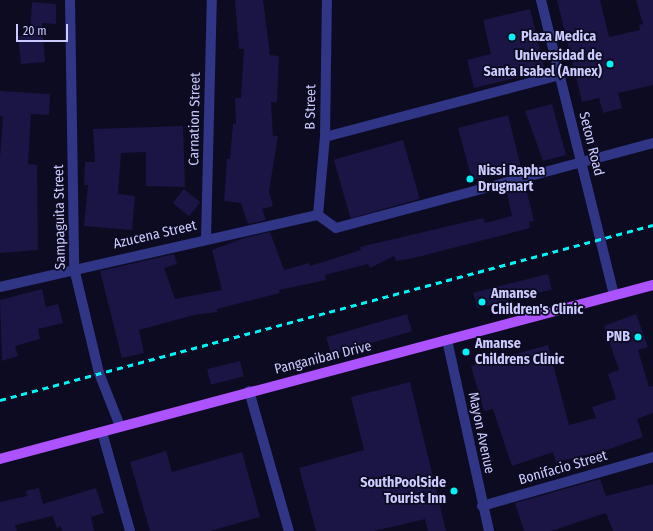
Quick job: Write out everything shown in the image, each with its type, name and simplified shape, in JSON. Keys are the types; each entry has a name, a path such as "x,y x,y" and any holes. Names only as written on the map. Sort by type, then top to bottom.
{"main road":[{"name":"Panganiban Drive","path":"0,459 249,391 653,285"}],"street":[{"name":"Sampaguita Street","path":"70,0 74,268 99,373 120,426"},
{"name":"Carnation Street","path":"206,238 212,0"},
{"name":"B Street","path":"318,214 325,137 327,0"},
{"name":"Seton Road","path":"541,0 614,295"},
{"path":"325,137 560,75"},
{"path":"318,214 336,228 581,161 653,143"},
{"name":"Azucena Street","path":"0,287 74,268 318,214"},
{"name":"Mayon Avenue","path":"447,340 482,506 489,531"},
{"path":"249,391 290,531"},
{"path":"102,432 130,531"},
{"name":"Bonifacio Street","path":"482,506 653,457"}],"building":[{"path":"235,0 263,0 270,55 279,56 277,102 271,102 273,136 278,136 269,191 273,206 262,209 266,220 248,224 241,203 224,201 227,159 230,159 233,124 236,124 235,98 241,98 244,49 239,49"},
{"path":"557,0 600,0 609,37 640,30 639,25 643,24 636,0 653,0 653,85 618,93 622,108 603,113 599,98 582,102"},
{"path":"32,2 56,4 56,24 42,23 45,62 21,64 18,36 30,35"},
{"name":"Plaza Medica","path":"530,9 545,71 474,88 467,60 491,54 483,20"},
{"path":"0,91 50,94 49,115 31,114 28,164 37,165 38,250 0,253 0,157 3,117 0,116"},
{"path":"552,104 566,155 543,161 525,111"},
{"path":"508,115 522,171 503,176 502,172 472,180 458,128"},
{"path":"183,126 185,187 146,186 146,152 121,153 118,194 135,196 132,230 84,226 88,185 84,185 85,162 95,162 93,129"},
{"path":"403,140 420,199 351,218 334,160"},
{"path":"525,184 534,221 529,222 530,228 414,258 396,261 394,256 370,268 368,264 325,275 326,280 279,290 280,293 217,309 217,312 194,315 139,330 144,353 122,358 100,271 174,254 177,264 164,268 175,299 222,290 212,250 244,238 270,232 284,270 309,263 310,266 361,250 360,247 483,218 485,223 512,216 506,189"},
{"path":"184,189 200,202 189,216 173,203"},
{"path":"548,274 552,290 477,308 473,293"},
{"path":"42,289 46,307 58,304 63,323 38,329 40,339 15,346 18,356 2,361 0,300"},
{"path":"407,314 412,331 331,354 326,337"},
{"path":"636,314 648,347 638,350 649,387 653,386 653,413 637,419 643,437 607,450 556,462 553,452 512,466 493,409 484,411 471,366 548,345 569,425 596,418 592,407 616,399 608,374 619,370 604,326"},
{"path":"240,361 244,377 211,385 207,369"},
{"path":"410,382 446,531 428,531 425,519 374,531 316,531 299,468 364,450 351,397"},
{"path":"166,451 172,472 242,452 260,517 210,531 150,531 130,462"},
{"path":"600,479 606,496 653,484 653,531 613,531 606,513 551,531 524,531 515,503"},
{"path":"39,488 43,504 96,488 104,513 91,517 94,531 62,531 61,526 57,528 53,516 15,525 17,531 0,531 0,502 27,496 26,491"}],"railway":[{"path":"0,400 653,225"}],"place":[{"name":"Plaza Medica","path":"512,37"},
{"name":"Universidad de Santa Isabel (Annex)","path":"610,64"},
{"name":"Nissi Rapha Drugmart","path":"470,179"},
{"name":"Amanse Children's Clinic","path":"482,302"},
{"name":"PNB","path":"638,337"},
{"name":"Amanse Childrens Clinic","path":"466,352"},
{"name":"SouthPoolSide Tourist Inn","path":"454,491"}]}
